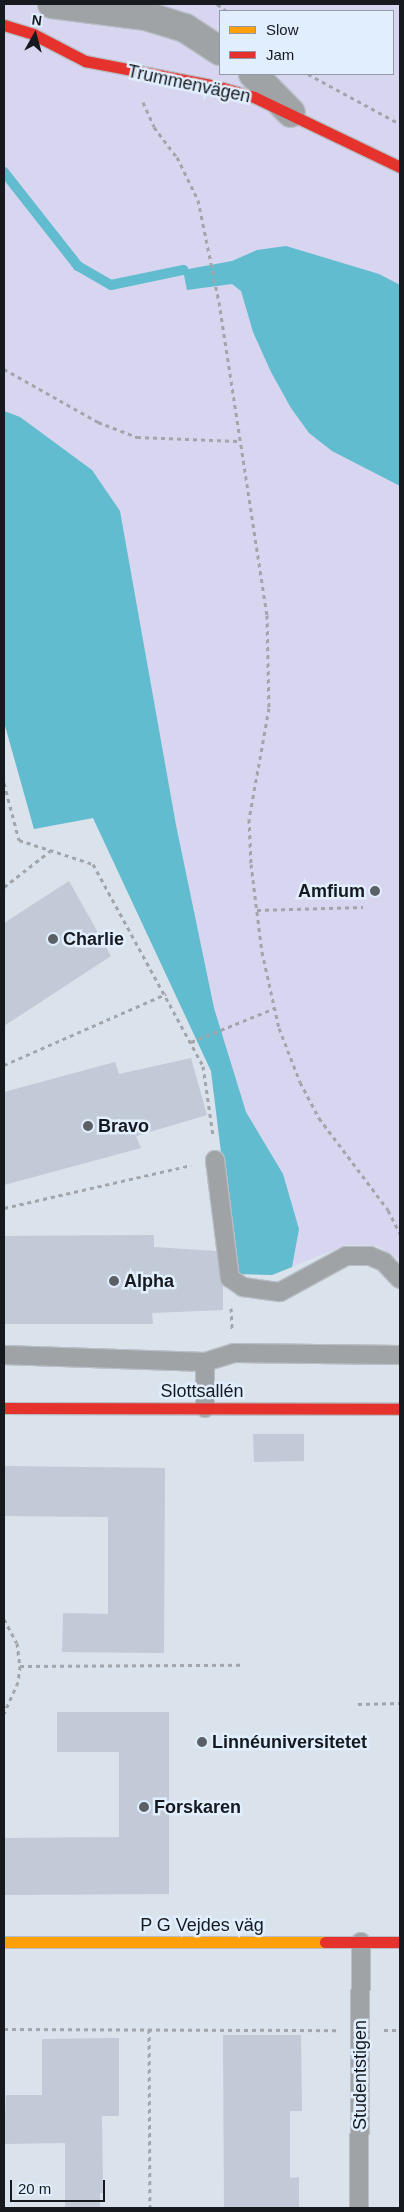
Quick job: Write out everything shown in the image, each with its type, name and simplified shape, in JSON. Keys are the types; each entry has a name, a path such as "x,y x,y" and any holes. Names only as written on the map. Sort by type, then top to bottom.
{"street":[{"path":"52,4 146,16 185,28 219,50"},
{"name":"Trummenvägen","path":"4,25 34,34 84,61 216,86 291,113 400,167"},
{"name":"Trummenvägen","path":"254,75 291,113"},
{"name":"Slottsallén","path":"4,1408 400,1409"},
{"name":"P G Vejdes väg","path":"4,1942 400,1942"}],"lane":[{"path":"215,1160 230,1278 243,1287 280,1292 346,1256 370,1256 384,1262 400,1279"},
{"path":"4,1355 205,1362 234,1353 400,1355"},
{"path":"205,1362 205,1408"},
{"name":"Studentstigen","path":"359,2208 361,1942"}],"path":[{"path":"134,71 140,96 154,127 177,157 198,200 209,246 267,615 270,668 269,708 249,819 257,910 275,1008 300,1082 319,1118 388,1210 400,1234"},
{"path":"310,75 400,124"},
{"path":"4,369 98,422 137,437 238,440"},
{"path":"4,783 18,840 93,864 166,994 203,1066 215,1160 4,1208"},
{"path":"4,887 51,850"},
{"path":"257,910 363,907"},
{"path":"4,1065 166,994"},
{"path":"191,1042 275,1008"},
{"path":"230,1278 234,1353"},
{"path":"4,1619 17,1643 20,1666 15,1692 4,1713"},
{"path":"20,1666 240,1664"},
{"path":"358,1704 400,1703"},
{"path":"4,2029 400,2030"},
{"path":"149,2029 150,2208"}],"shaded area":[{"path":"4,4 400,4 400,1260 378,1246 345,1245 272,1275 236,1274 211,1071 93,818 34,829 4,722"}],"water":[{"path":"286,246 379,274 400,285 400,486 332,451 309,433 291,408 271,372 253,332 241,291 232,284 187,290 183,270 232,261 257,250"},
{"path":"4,411 20,417 92,470 120,511 176,825 214,1008 246,1112 283,1174 299,1229 292,1267 272,1275 236,1274 211,1071 93,818 34,829 4,722"}],"building":[{"name":"Charlie","path":"69,881 111,956 4,1026 4,923"},
{"name":"Bravo","path":"191,1058 207,1115 136,1136 141,1148 4,1185 4,1092 115,1062 119,1074"},
{"name":"Alpha","path":"154,1235 154,1247 216,1251 223,1286 223,1310 152,1313 153,1324 4,1324 4,1236"},
{"path":"253,1434 304,1434 304,1461 254,1462"},
{"path":"4,1466 165,1468 164,1653 62,1652 63,1613 108,1614 108,1517 4,1516"},
{"name":"Forskaren","path":"57,1712 169,1712 169,1894 4,1895 4,1838 119,1837 119,1752 57,1752"},
{"path":"223,2035 301,2035 302,2111 290,2111 290,2178 299,2177 299,2208 224,2208"},
{"path":"119,2038 119,2116 102,2116 103,2193 100,2193 100,2208 65,2208 65,2143 4,2144 6,2095 42,2095 42,2039"}],"waterway":[{"path":"4,172 78,266 111,285 183,270"}],"traffic: slow":[{"path":"4,1942 325,1942"}],"traffic: jam":[{"path":"4,25 33,34 85,61 216,86 254,97 400,167"},
{"path":"4,1408 400,1409"},
{"path":"325,1942 400,1942"}],"place":[{"name":"Amfium","path":"375,891"},
{"name":"Charlie","path":"53,939"},
{"name":"Bravo","path":"88,1126"},
{"name":"Alpha","path":"114,1281"},
{"name":"Linnéuniversitetet","path":"202,1742"},
{"name":"Forskaren","path":"144,1807"}]}
